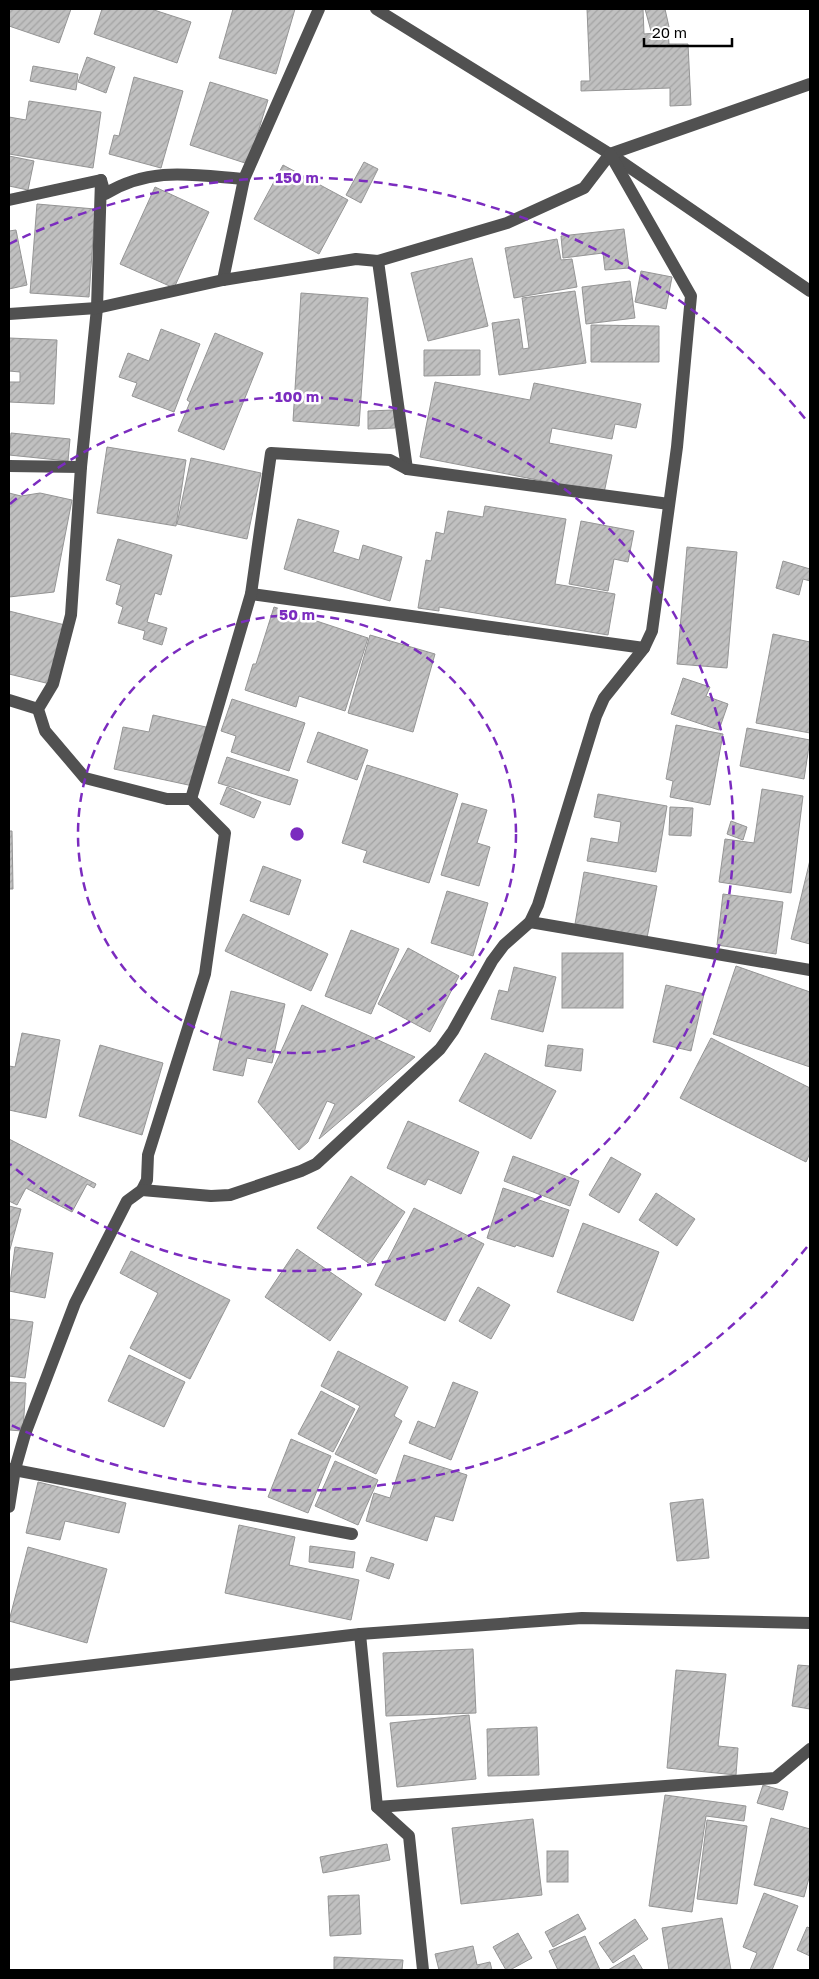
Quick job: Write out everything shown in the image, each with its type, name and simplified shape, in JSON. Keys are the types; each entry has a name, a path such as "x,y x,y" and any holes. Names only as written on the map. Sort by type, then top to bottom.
{"street":[{"path":"223,280 244,179 319,9"},
{"path":"376,9 610,154 810,291"},
{"path":"9,314 97,308 223,280 356,259 378,261 507,223 584,188 610,154 810,84"},
{"path":"142,1190 211,1196 230,1195 316,1164 440,1049 453,1031 492,961 504,944 530,922 538,905 596,716 604,698 644,648 652,630 677,448 691,296 610,154"},
{"path":"102,180 105,194 123,184 168,173 244,179"},
{"path":"9,200 102,180"},
{"path":"38,709 53,684 71,615 81,467 97,308 102,180"},
{"path":"378,261 406,470"},
{"path":"191,799 251,594 271,453 390,460 406,470 668,504"},
{"path":"9,466 81,467"},
{"path":"251,594 644,648"},
{"path":"9,700 38,709"},
{"path":"9,1507 12,1469 75,1303 127,1200 142,1190 147,1180 148,1154 205,974 226,833 191,799 167,799 85,778 46,731 38,709"},
{"path":"530,922 810,970"},
{"path":"12,1469 352,1534"},
{"path":"9,1675 360,1634 582,1618 810,1623"},
{"path":"360,1634 377,1806 409,1836 423,1970"},
{"path":"377,1806 775,1778 810,1749"}],"building":[{"path":"9,9 71,9 59,43 9,26"},
{"path":"102,9 151,9 191,22 177,63 94,34"},
{"path":"233,9 295,9 276,74 219,58"},
{"path":"587,9 643,9 644,34 668,32 669,44 688,44 691,105 670,106 670,88 581,91 581,81 590,81"},
{"path":"645,9 665,9 669,27 651,31"},
{"path":"87,57 115,67 106,93 78,82"},
{"path":"33,66 78,74 76,90 30,81"},
{"path":"134,77 183,91 161,168 109,154 114,135 119,136"},
{"path":"210,82 268,100 248,164 190,145"},
{"path":"29,101 101,112 93,168 9,154 9,117 26,120"},
{"path":"9,156 34,161 28,190 9,186"},
{"path":"364,162 378,169 361,203 346,195"},
{"path":"283,165 348,200 319,254 254,219"},
{"path":"155,187 209,212 174,288 120,264"},
{"path":"37,204 95,209 89,297 30,293"},
{"path":"624,229 629,268 605,270 603,253 563,258 561,236"},
{"path":"16,230 27,285 9,289 9,231"},
{"path":"557,239 561,260 572,259 577,287 514,298 505,248"},
{"path":"472,258 488,326 428,341 411,273"},
{"path":"641,271 672,277 666,309 635,302"},
{"path":"630,281 635,318 586,324 582,287"},
{"path":"575,291 586,363 499,375 492,323 519,319 523,349 529,348 522,298"},
{"path":"301,293 368,298 359,426 293,421"},
{"path":"591,325 659,326 659,362 591,362"},
{"path":"161,329 200,344 174,412 132,396 137,383 119,377 128,353 149,361"},
{"path":"215,333 263,353 224,450 178,431 190,402 187,400"},
{"path":"9,338 57,340 54,404 9,402 9,382 20,382 20,372 9,371"},
{"path":"424,350 480,350 480,375 424,376"},
{"path":"435,382 530,400 534,383 641,404 636,428 615,424 612,439 552,428 549,443 612,455 604,493 420,457"},
{"path":"394,410 395,428 368,429 368,411"},
{"path":"11,433 70,439 68,461 9,455"},
{"path":"107,447 186,460 176,526 97,513"},
{"path":"191,458 261,473 247,539 177,524"},
{"path":"9,493 21,496 40,493 72,500 54,592 9,597"},
{"path":"485,506 566,519 555,584 615,594 608,635 439,607 439,611 418,608 426,560 431,561 436,532 444,534 448,511 483,517"},
{"path":"298,519 339,531 333,552 359,560 363,545 402,557 390,601 284,569"},
{"path":"581,521 634,531 628,562 614,559 608,591 569,584"},
{"path":"118,539 172,555 161,595 155,593 147,622 167,628 162,645 143,639 145,631 118,623 123,607 116,604 121,585 106,580"},
{"path":"687,547 737,552 727,668 677,664"},
{"path":"783,561 810,569 810,581 803,579 799,595 776,588"},
{"path":"274,607 368,638 345,711 299,696 296,707 245,690 253,664 256,664"},
{"path":"9,611 65,625 50,684 9,674"},
{"path":"773,634 810,642 810,733 756,723"},
{"path":"370,635 435,654 413,732 348,713"},
{"path":"683,678 710,687 706,696 728,704 719,730 671,714"},
{"path":"232,699 305,723 289,771 231,752 236,736 221,731"},
{"path":"153,715 206,727 193,786 114,769 123,727 149,732"},
{"path":"676,725 723,734 710,805 670,797 673,781 666,779"},
{"path":"747,728 810,740 804,779 740,766"},
{"path":"318,732 368,750 357,780 307,762"},
{"path":"227,757 298,780 290,805 218,783"},
{"path":"367,765 458,794 429,883 363,862 367,851 342,843"},
{"path":"227,787 261,802 254,818 220,804"},
{"path":"762,789 803,796 791,893 719,882 725,839 754,843"},
{"path":"598,794 667,806 656,872 587,861 591,838 618,843 621,822 594,817"},
{"path":"462,803 487,810 477,843 490,847 479,886 441,875"},
{"path":"670,807 693,808 691,836 669,835"},
{"path":"731,821 747,827 743,840 727,834"},
{"path":"9,831 12,831 13,889 9,889"},
{"path":"810,860 810,944 791,939"},
{"path":"263,866 301,880 289,915 250,901"},
{"path":"584,872 657,886 647,938 575,924"},
{"path":"447,891 488,903 473,956 431,943"},
{"path":"723,894 783,902 776,954 717,945"},
{"path":"243,914 328,954 311,991 225,951"},
{"path":"351,930 399,949 371,1014 325,996"},
{"path":"408,948 459,976 430,1032 378,1004"},
{"path":"562,953 623,953 623,1008 562,1008"},
{"path":"736,966 810,992 810,1067 713,1034"},
{"path":"514,967 556,977 543,1032 491,1019 499,990 508,992"},
{"path":"666,985 704,994 691,1051 653,1042"},
{"path":"231,991 285,1004 272,1063 247,1058 243,1076 213,1070"},
{"path":"302,1005 415,1057 319,1139 335,1104 327,1101 308,1142 299,1150 258,1102"},
{"path":"22,1033 60,1040 46,1118 9,1110 9,1066 15,1067"},
{"path":"711,1038 810,1088 810,1153 806,1162 680,1098"},
{"path":"100,1045 163,1063 142,1135 79,1116"},
{"path":"548,1045 583,1049 581,1071 545,1066"},
{"path":"485,1053 556,1091 531,1139 459,1101"},
{"path":"408,1121 479,1152 461,1194 428,1179 425,1185 387,1168"},
{"path":"9,1139 96,1184 94,1188 87,1184 72,1212 26,1188 17,1205 9,1201"},
{"path":"513,1156 579,1181 570,1206 504,1181"},
{"path":"611,1157 641,1174 619,1213 589,1195"},
{"path":"351,1176 405,1212 370,1264 317,1228"},
{"path":"503,1188 569,1210 553,1257 487,1238"},
{"path":"656,1193 695,1219 677,1246 639,1220"},
{"path":"9,1206 21,1209 9,1253"},
{"path":"414,1208 484,1244 445,1321 375,1285"},
{"path":"583,1223 659,1252 633,1321 557,1292"},
{"path":"15,1247 53,1253 45,1298 9,1291"},
{"path":"297,1249 362,1294 330,1341 265,1297"},
{"path":"131,1251 230,1300 190,1379 130,1348 158,1293 120,1273"},
{"path":"478,1287 510,1305 491,1339 459,1321"},
{"path":"9,1319 33,1322 25,1378 9,1376"},
{"path":"338,1351 408,1387 394,1416 402,1421 376,1474 335,1454 360,1406 321,1386"},
{"path":"129,1355 185,1382 164,1427 108,1401"},
{"path":"9,1382 26,1383 23,1431 9,1430"},
{"path":"453,1382 478,1392 451,1460 409,1443 418,1421 435,1428"},
{"path":"321,1391 355,1409 333,1452 298,1434"},
{"path":"291,1439 331,1456 308,1513 268,1497"},
{"path":"404,1455 467,1475 453,1521 435,1516 427,1541 366,1521 374,1493 390,1498"},
{"path":"335,1461 378,1480 358,1525 315,1506"},
{"path":"38,1482 126,1503 119,1533 65,1521 60,1540 26,1533"},
{"path":"703,1499 709,1558 677,1561 670,1503"},
{"path":"239,1525 295,1537 289,1565 359,1580 351,1620 225,1593"},
{"path":"310,1546 355,1552 353,1568 309,1562"},
{"path":"28,1547 107,1569 87,1643 9,1621"},
{"path":"371,1557 394,1564 389,1579 366,1571"},
{"path":"473,1649 476,1713 386,1716 383,1653"},
{"path":"798,1665 810,1666 810,1709 792,1706"},
{"path":"676,1670 726,1674 718,1746 738,1748 736,1775 667,1768"},
{"path":"469,1715 476,1779 397,1787 390,1723"},
{"path":"537,1727 539,1775 488,1776 487,1729"},
{"path":"763,1785 788,1792 783,1810 757,1803"},
{"path":"665,1795 746,1806 744,1821 706,1816 692,1912 649,1906"},
{"path":"771,1818 810,1829 810,1874 804,1897 754,1885"},
{"path":"533,1819 542,1895 461,1904 452,1828"},
{"path":"707,1820 747,1826 737,1904 697,1899"},
{"path":"387,1844 390,1860 323,1873 320,1857"},
{"path":"547,1851 568,1851 568,1882 547,1882"},
{"path":"764,1893 798,1906 772,1970 750,1970 757,1953 743,1947"},
{"path":"359,1895 361,1934 330,1936 328,1896"},
{"path":"578,1914 586,1929 553,1947 545,1932"},
{"path":"722,1918 731,1970 669,1970 662,1928"},
{"path":"635,1919 648,1939 613,1963 599,1943"},
{"path":"807,1927 810,1928 810,1956 797,1950"},
{"path":"518,1933 532,1958 510,1970 506,1970 493,1947"},
{"path":"585,1936 600,1970 558,1970 549,1951"},
{"path":"473,1946 477,1965 490,1962 492,1970 439,1970 435,1954"},
{"path":"634,1955 643,1970 608,1970"},
{"path":"334,1957 403,1960 402,1970 334,1970"}]}
